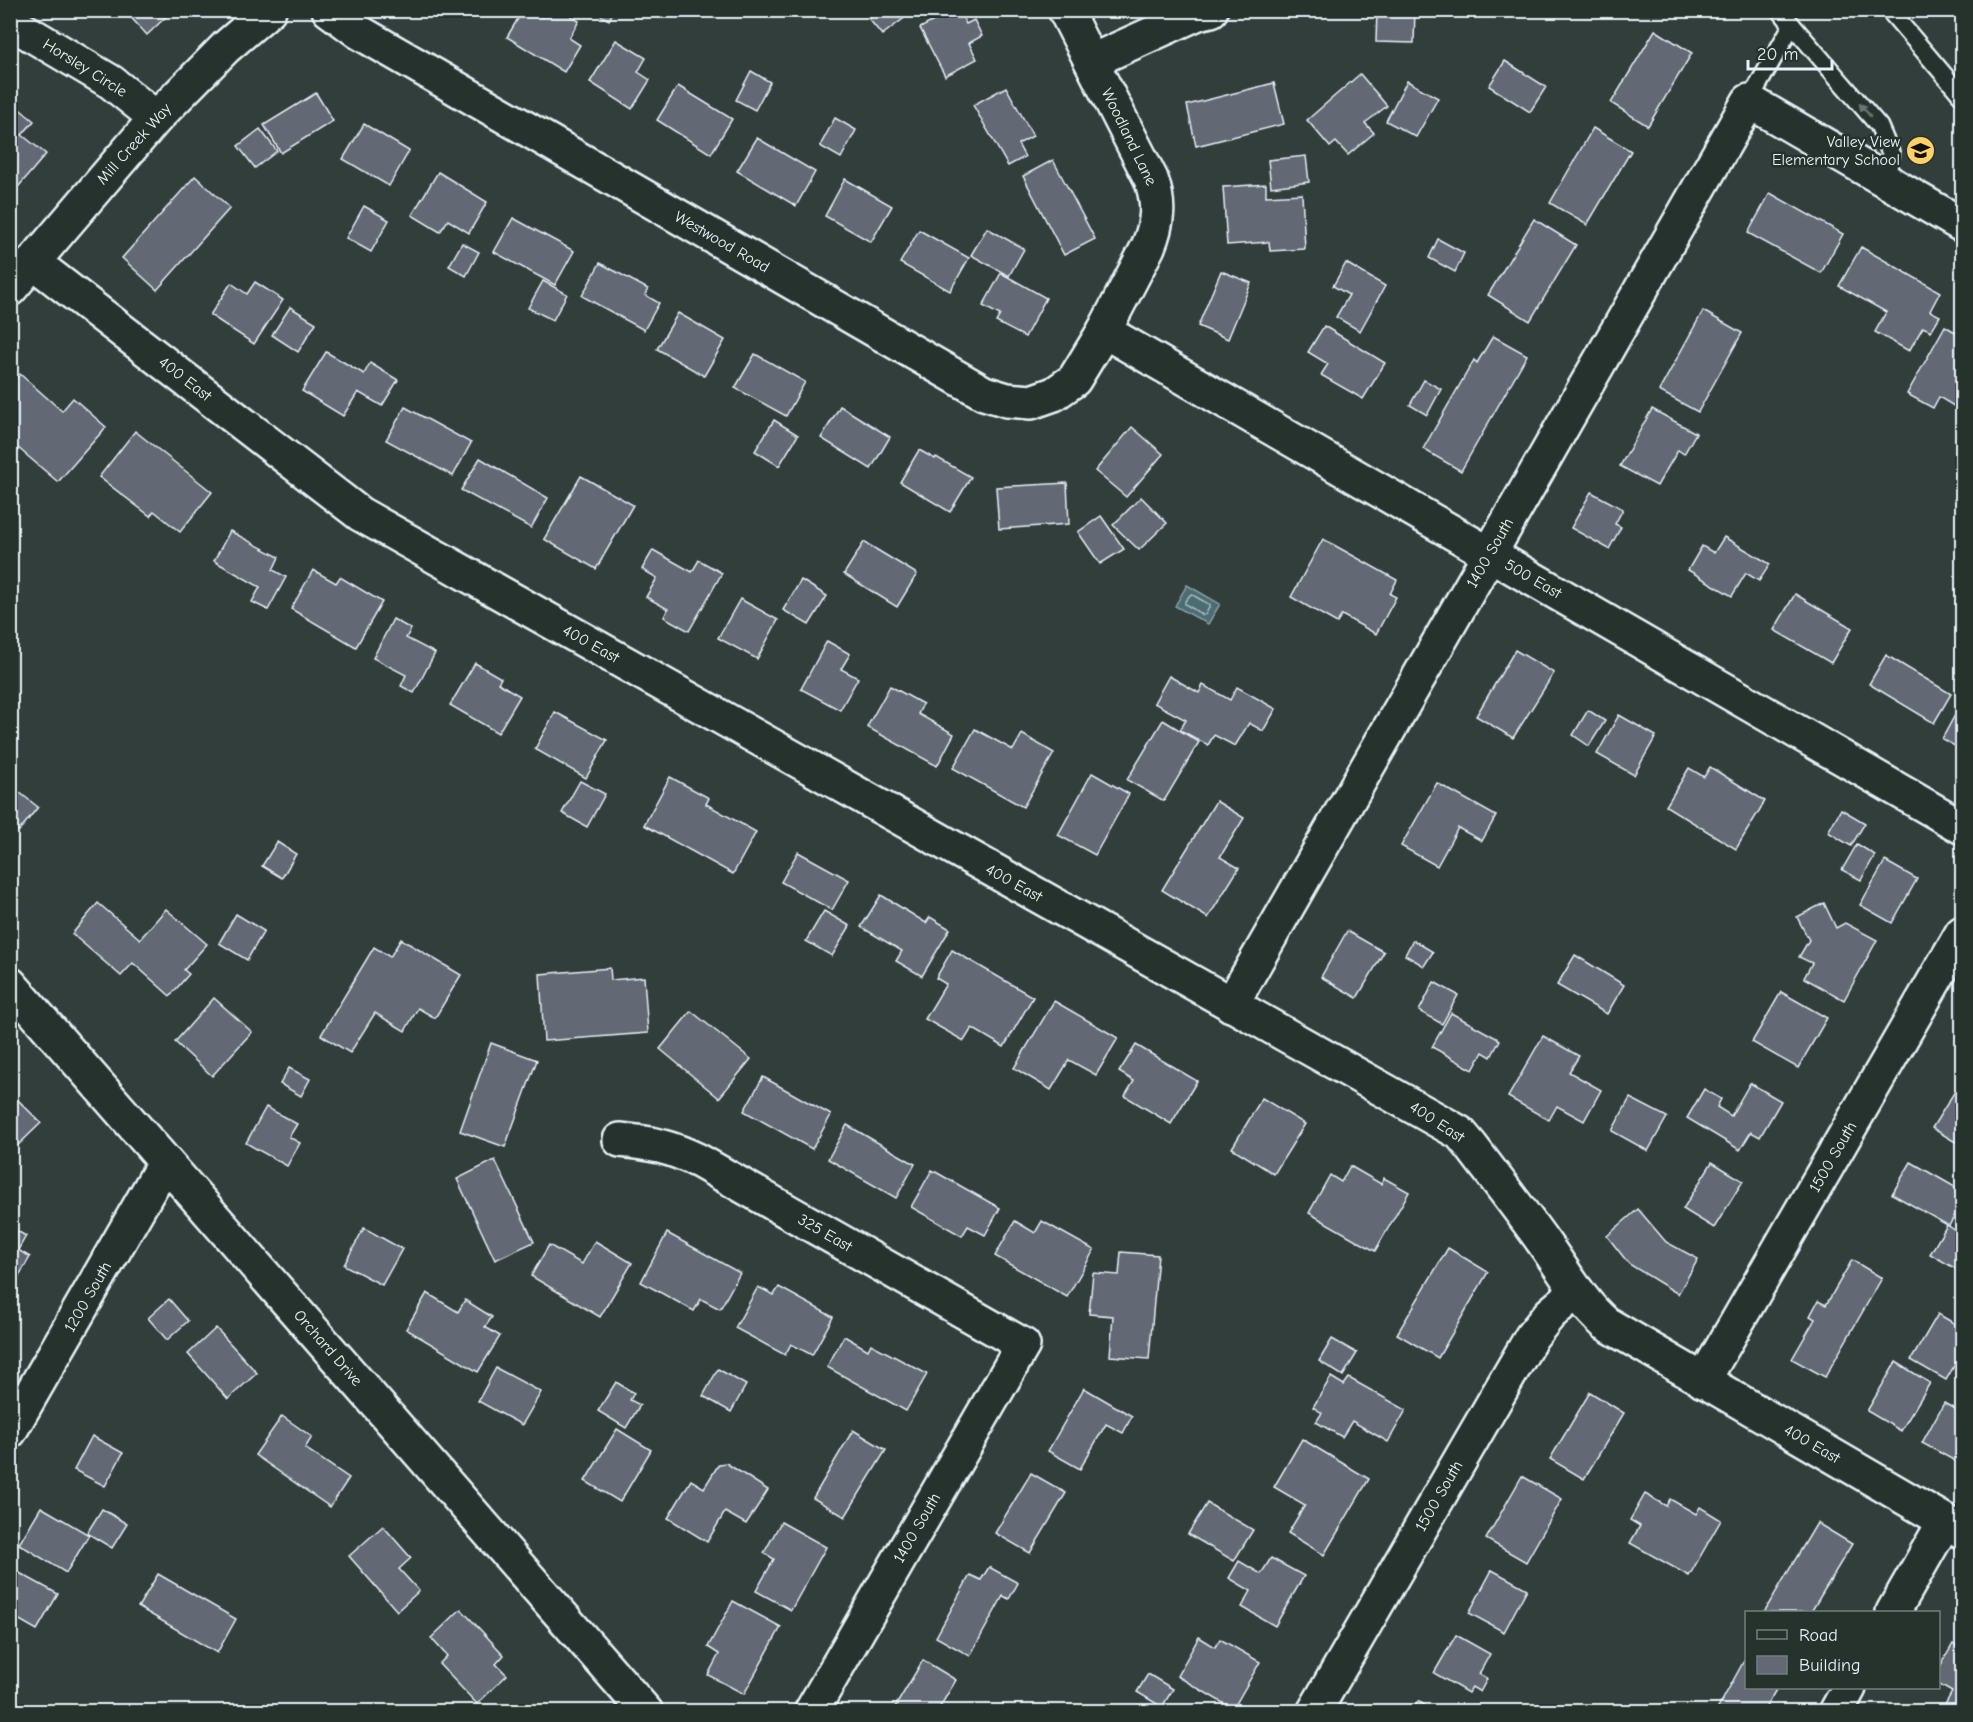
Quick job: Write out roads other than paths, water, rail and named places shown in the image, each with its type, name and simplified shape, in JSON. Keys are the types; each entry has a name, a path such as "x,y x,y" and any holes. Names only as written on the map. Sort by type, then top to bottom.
{"street":[{"name":"Mill Creek Way","path":"10,289 156,118 226,47 269,10"},
{"name":"Westwood Road","path":"329,10 359,32 984,393 1006,400 1031,402 1054,394 1074,380 1104,332"},
{"name":"Woodland Lane","path":"1065,10 1151,179 1158,206 1153,235 1148,247 1104,332"},
{"path":"1092,61 1198,13 1211,10"},
{"name":"Horsley Circle","path":"10,22 111,82 156,118"},
{"path":"1749,101 1962,225"},
{"name":"1400 South","path":"1231,1005 1749,101"},
{"name":"400 East","path":"33,262 360,514 1460,1133 1546,1246 1594,1314 1605,1323 1954,1526"},
{"name":"500 East","path":"1104,332 1962,827"},
{"name":"1500 South","path":"1703,1381 1962,933"},
{"name":"Orchard Drive","path":"10,984 646,1712"},
{"name":"325 East","path":"620,1140 647,1143 684,1153 1023,1345"},
{"name":"1200 South","path":"10,1431 165,1162"},
{"name":"1500 South","path":"1314,1712 1532,1336 1550,1314 1577,1291"},
{"name":"1400 South","path":"811,1712 1023,1345"},
{"path":"1894,1611 1954,1526"},
{"path":"1836,1712 1849,1689"}],"lane":[{"path":"1780,10 1880,126 1891,154 1886,181"},
{"path":"1889,10 1962,96"},
{"path":"1749,101 1792,25"}],"water":[{"path":"1187,585 1220,604 1208,624 1175,606"}],"place":[{"name":"Valley View Elementary School","path":"1921,151"}]}
